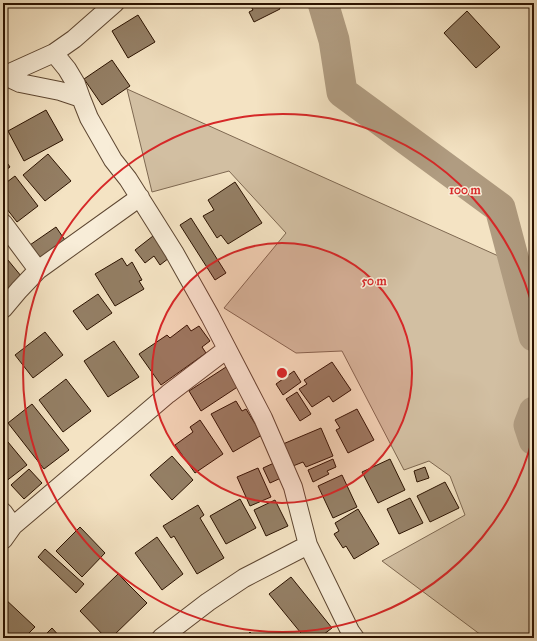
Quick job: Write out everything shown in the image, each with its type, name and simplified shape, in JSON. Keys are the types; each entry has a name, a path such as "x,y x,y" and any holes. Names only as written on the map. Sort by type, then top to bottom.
{"street":[{"path":"3,75 54,53 74,39 115,3"},
{"path":"54,53 67,69 76,84 89,118 114,160 140,197 174,252 263,418 293,487 308,545 350,631 355,638"},
{"path":"3,75 20,83 60,91 81,98"},
{"path":"3,309 38,270 140,197"},
{"path":"5,230 38,270"},
{"path":"6,526 168,394 227,349"},
{"path":"161,638 208,602 244,578 308,545"}],"shaded area":[{"path":"127,89 534,272 534,638 485,638 382,561 465,515 450,476 429,461 404,470 342,351 296,353 224,308 286,233 229,171 152,192"}],"building":[{"path":"249,3 277,3 280,9 254,22 249,12 253,10"},
{"path":"467,11 500,47 476,68 444,33"},
{"path":"138,15 155,42 128,58 112,31"},
{"path":"112,60 130,86 102,105 84,79"},
{"path":"46,110 63,140 24,161 8,131"},
{"path":"48,154 71,181 45,201 23,175"},
{"path":"3,157 10,167 3,172"},
{"path":"15,176 38,206 17,222 3,204 3,185"},
{"path":"235,182 262,223 228,244 221,235 217,238 203,216 214,210 208,200"},
{"path":"191,218 226,273 215,280 180,225"},
{"path":"56,227 69,246 41,266 27,247"},
{"path":"153,236 169,258 160,265 154,256 145,263 135,250"},
{"path":"3,254 26,282 3,300"},
{"path":"122,258 127,266 132,262 142,280 139,281 144,289 115,306 95,274"},
{"path":"98,294 112,313 87,330 73,311"},
{"path":"187,325 191,331 199,326 210,341 202,347 206,353 161,385 139,354 167,335 170,338"},
{"path":"45,332 63,355 33,378 15,355"},
{"path":"114,341 139,377 108,397 84,361"},
{"path":"332,362 351,390 333,402 329,396 312,407 299,389 307,384 304,380"},
{"path":"226,367 239,386 201,411 189,391"},
{"path":"294,371 301,382 283,395 276,384"},
{"path":"66,379 91,411 63,432 39,400"},
{"path":"297,392 311,414 300,421 286,399"},
{"path":"236,401 242,411 246,409 262,435 233,452 211,414"},
{"path":"32,404 69,450 44,469 8,423"},
{"path":"357,409 374,440 348,453 336,430 340,428 335,420"},
{"path":"200,420 223,454 195,473 175,445 193,432 190,427"},
{"path":"321,428 333,456 306,467 303,462 293,466 283,444"},
{"path":"3,436 27,465 5,482 3,480"},
{"path":"172,456 193,480 172,500 150,475"},
{"path":"333,459 336,467 327,471 329,474 313,482 308,470"},
{"path":"390,459 405,490 378,503 362,472"},
{"path":"274,463 281,478 270,483 263,468"},
{"path":"425,467 429,478 417,482 414,471"},
{"path":"258,468 271,497 250,506 237,477"},
{"path":"29,469 42,483 24,499 11,485"},
{"path":"342,475 357,507 333,518 318,486"},
{"path":"445,482 459,508 430,522 417,496"},
{"path":"410,498 423,523 399,534 387,509"},
{"path":"240,499 256,528 226,544 210,516"},
{"path":"275,500 288,526 266,536 254,510"},
{"path":"198,505 204,515 200,518 224,558 197,574 174,536 171,538 163,526"},
{"path":"358,509 379,544 354,559 346,546 343,548 334,534 339,531 335,523"},
{"path":"80,527 105,553 82,577 56,551"},
{"path":"157,537 183,574 162,590 135,553"},
{"path":"45,549 84,584 76,593 38,557"},
{"path":"118,574 147,603 111,638 106,638 80,611"},
{"path":"291,577 332,628 319,638 305,638 269,594"},
{"path":"3,597 35,627 24,638 3,638"},
{"path":"52,628 61,638 42,638"},
{"path":"250,632 255,638 244,638"}],"waterway":[{"path":"323,3 334,40 342,92 500,208 534,336"},
{"path":"534,412 529,425 534,440"}]}
